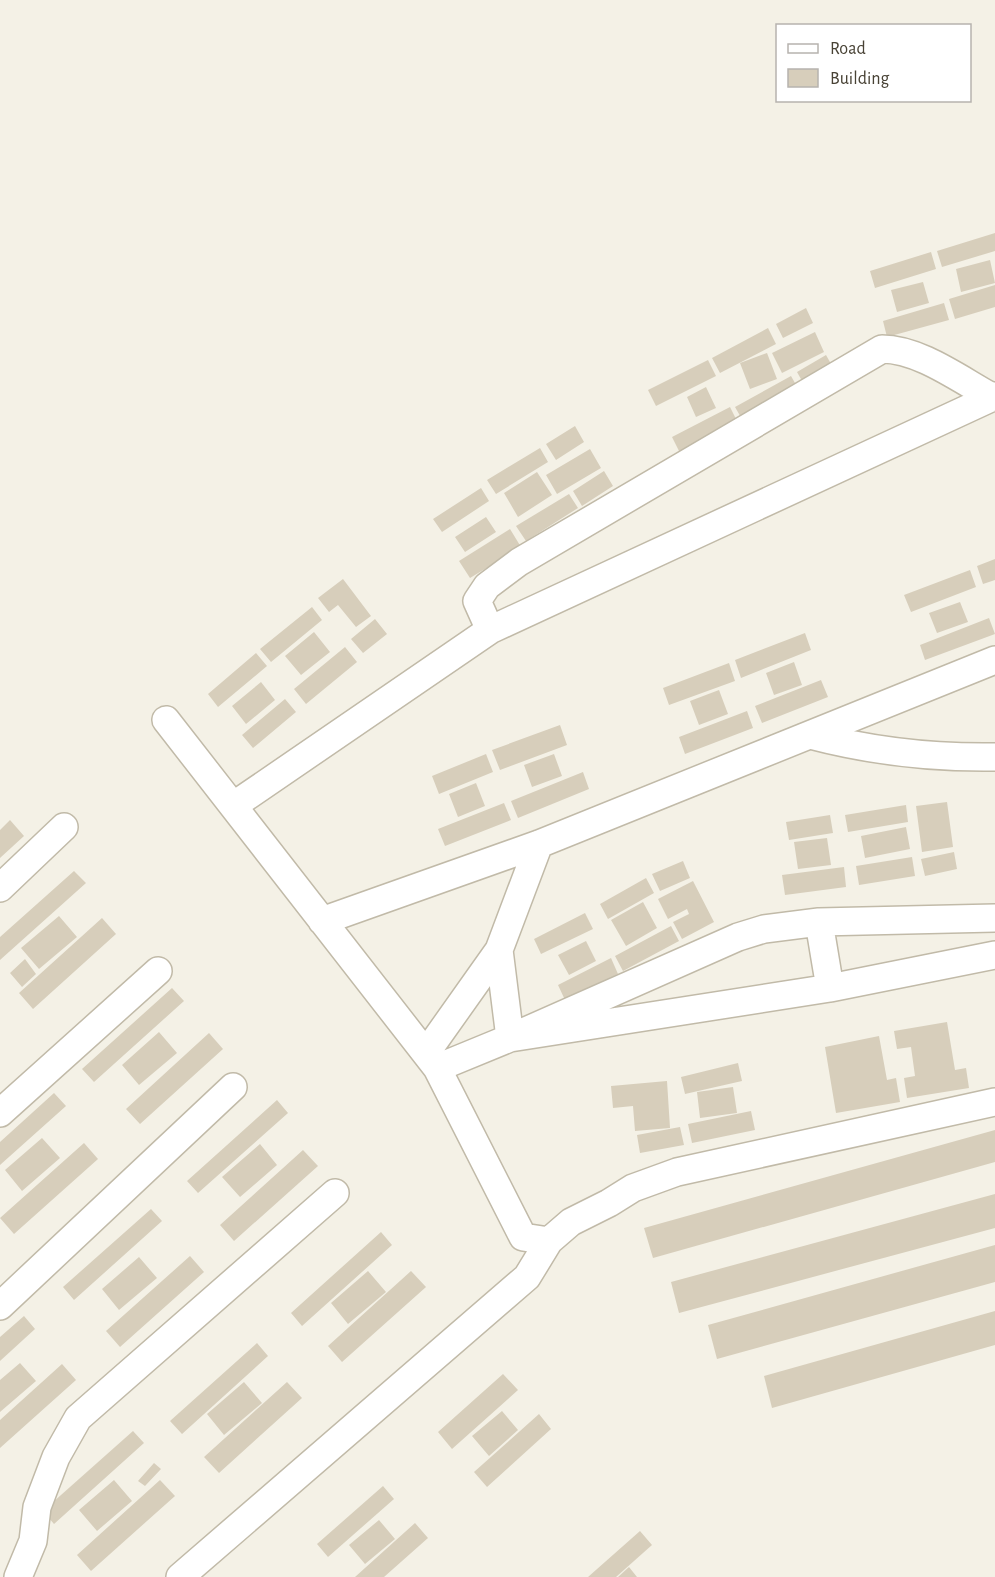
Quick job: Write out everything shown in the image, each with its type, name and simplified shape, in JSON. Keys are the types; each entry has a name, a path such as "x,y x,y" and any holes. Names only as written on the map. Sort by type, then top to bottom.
{"street":[{"path":"490,630 477,601 495,579 519,562 882,349 896,349 912,353 993,397"},
{"path":"233,806 490,630 993,397"},
{"path":"322,921 539,844 995,660"},
{"path":"166,720 431,1061 536,1239 527,1276 180,1577"},
{"path":"810,735 854,746 918,756 995,757"},
{"path":"0,888 64,827"},
{"path":"431,1061 499,950 539,844"},
{"path":"510,1038 738,937 764,929 819,922 995,918"},
{"path":"819,922 830,988"},
{"path":"499,950 510,1038"},
{"path":"431,1061 510,1038 830,988 995,955"},
{"path":"0,1113 158,971"},
{"path":"0,1306 233,1087"},
{"path":"536,1239 609,1203 633,1188 677,1172 995,1102"},
{"path":"18,1577 33,1541 37,1508 56,1457 78,1418 335,1193"}],"building":[{"path":"995,233 995,251 942,267 937,251"},
{"path":"931,252 936,269 875,288 870,271"},
{"path":"990,260 995,283 961,292 956,269"},
{"path":"923,282 929,303 897,312 891,290"},
{"path":"995,285 995,307 955,319 949,299"},
{"path":"944,303 949,320 887,337 883,321"},
{"path":"806,308 813,323 783,338 776,324"},
{"path":"768,328 776,344 720,373 712,358"},
{"path":"815,332 824,352 782,373 772,353"},
{"path":"767,353 777,379 750,389 740,363"},
{"path":"826,355 835,371 806,388 797,372"},
{"path":"708,360 716,376 656,406 648,390"},
{"path":"791,376 799,390 743,421 735,407"},
{"path":"706,387 716,408 696,417 687,397"},
{"path":"730,407 738,423 680,453 672,437"},
{"path":"575,426 584,442 556,460 546,444"},
{"path":"540,448 548,462 496,494 487,480"},
{"path":"590,449 601,468 557,494 546,475"},
{"path":"604,471 613,486 582,506 573,491"},
{"path":"537,472 552,495 518,517 504,493"},
{"path":"481,488 489,501 442,532 433,519"},
{"path":"569,494 578,508 526,541 516,526"},
{"path":"486,517 496,532 465,552 455,537"},
{"path":"510,529 521,547 470,578 459,561"},
{"path":"995,559 995,580 983,584 977,566"},
{"path":"970,570 976,587 911,612 904,595"},
{"path":"343,579 371,616 356,627 338,605 329,612 318,598"},
{"path":"960,602 968,622 937,633 929,613"},
{"path":"312,607 322,620 271,662 260,649"},
{"path":"989,618 995,634 925,660 920,645"},
{"path":"375,619 387,634 363,653 351,639"},
{"path":"314,632 330,652 301,675 285,656"},
{"path":"805,633 811,650 741,678 735,660"},
{"path":"345,647 357,662 306,704 294,689"},
{"path":"256,653 267,666 218,707 208,694"},
{"path":"794,662 802,685 774,695 766,673"},
{"path":"729,663 735,681 669,705 663,688"},
{"path":"821,680 828,697 762,723 755,706"},
{"path":"261,682 275,700 246,724 232,706"},
{"path":"719,690 728,714 699,725 690,701"},
{"path":"285,699 296,712 253,748 242,735"},
{"path":"747,711 753,728 685,754 679,737"},
{"path":"560,725 567,745 500,770 492,750"},
{"path":"486,754 493,772 439,794 432,776"},
{"path":"554,754 562,776 532,787 524,765"},
{"path":"583,772 589,789 518,818 511,801"},
{"path":"476,783 485,806 458,817 449,794"},
{"path":"947,802 953,847 922,852 916,806"},
{"path":"504,803 511,820 445,846 438,829"},
{"path":"906,805 908,822 848,832 845,815"},
{"path":"830,815 833,833 789,840 786,822"},
{"path":"10,820 24,836 0,858 0,830"},
{"path":"906,827 910,849 865,858 861,836"},
{"path":"827,838 831,865 798,869 794,842"},
{"path":"954,852 957,869 925,876 921,859"},
{"path":"912,857 915,876 859,885 856,866"},
{"path":"683,861 690,878 660,891 652,874"},
{"path":"844,867 846,887 785,895 782,875"},
{"path":"74,871 86,883 0,960 0,937"},
{"path":"646,878 654,893 608,919 600,904"},
{"path":"693,881 714,922 682,939 673,922 689,914 687,909 668,919 658,899"},
{"path":"643,902 657,928 626,946 611,920"},
{"path":"585,913 593,929 541,954 534,939"},
{"path":"59,916 77,937 39,969 21,948"},
{"path":"102,918 116,934 33,1009 19,993"},
{"path":"671,926 679,941 623,971 615,956"},
{"path":"586,941 596,961 569,975 558,955"},
{"path":"611,958 618,974 565,1000 558,985"},
{"path":"25,959 36,974 22,987 10,973"},
{"path":"172,988 184,1001 94,1082 82,1069"},
{"path":"947,1022 955,1070 966,1068 969,1088 907,1098 904,1078 915,1076 911,1047 897,1049 894,1031"},
{"path":"159,1032 177,1053 139,1085 122,1065"},
{"path":"209,1033 223,1049 140,1124 126,1109"},
{"path":"879,1036 887,1080 896,1078 900,1102 836,1113 825,1047"},
{"path":"738,1063 742,1081 685,1094 681,1077"},
{"path":"667,1081 670,1128 635,1131 633,1106 613,1108 611,1086"},
{"path":"733,1087 737,1113 700,1118 697,1092"},
{"path":"54,1093 66,1106 0,1165 0,1142"},
{"path":"277,1100 288,1113 198,1193 187,1181"},
{"path":"751,1111 755,1130 692,1143 688,1124"},
{"path":"680,1127 684,1145 640,1153 637,1135"},
{"path":"995,1130 995,1162 653,1258 644,1228"},
{"path":"42,1138 60,1158 22,1191 5,1170"},
{"path":"84,1143 98,1159 14,1234 0,1218"},
{"path":"260,1144 277,1165 240,1197 222,1177"},
{"path":"303,1150 318,1166 234,1241 220,1225"},
{"path":"995,1194 995,1228 679,1313 671,1282"},
{"path":"151,1209 162,1221 74,1300 63,1287"},
{"path":"381,1232 392,1245 302,1326 291,1313"},
{"path":"995,1245 995,1282 717,1359 708,1325"},
{"path":"190,1256 204,1272 120,1347 106,1331"},
{"path":"139,1257 157,1278 119,1310 102,1289"},
{"path":"368,1271 386,1292 348,1324 331,1303"},
{"path":"411,1271 426,1287 342,1362 328,1346"},
{"path":"995,1311 995,1345 772,1408 764,1376"},
{"path":"24,1316 35,1329 0,1361 0,1337"},
{"path":"257,1343 268,1356 182,1434 170,1421"},
{"path":"20,1363 36,1381 0,1412 0,1380"},
{"path":"62,1364 76,1380 0,1448 0,1420"},
{"path":"503,1374 518,1390 452,1449 438,1432"},
{"path":"244,1382 262,1403 224,1435 207,1414"},
{"path":"287,1382 302,1398 219,1473 204,1457"},
{"path":"502,1411 518,1430 489,1456 472,1436"},
{"path":"539,1414 551,1429 487,1487 474,1472"},
{"path":"133,1431 144,1443 54,1524 43,1511"},
{"path":"154,1463 161,1469 145,1486 138,1481"},
{"path":"114,1480 132,1501 97,1531 79,1510"},
{"path":"160,1480 175,1496 91,1571 77,1555"},
{"path":"383,1486 394,1499 328,1557 317,1544"},
{"path":"379,1520 395,1539 365,1564 349,1545"},
{"path":"415,1523 428,1538 384,1577 355,1577"},
{"path":"640,1531 652,1545 616,1577 588,1577"},
{"path":"629,1567 637,1577 618,1577"}]}
